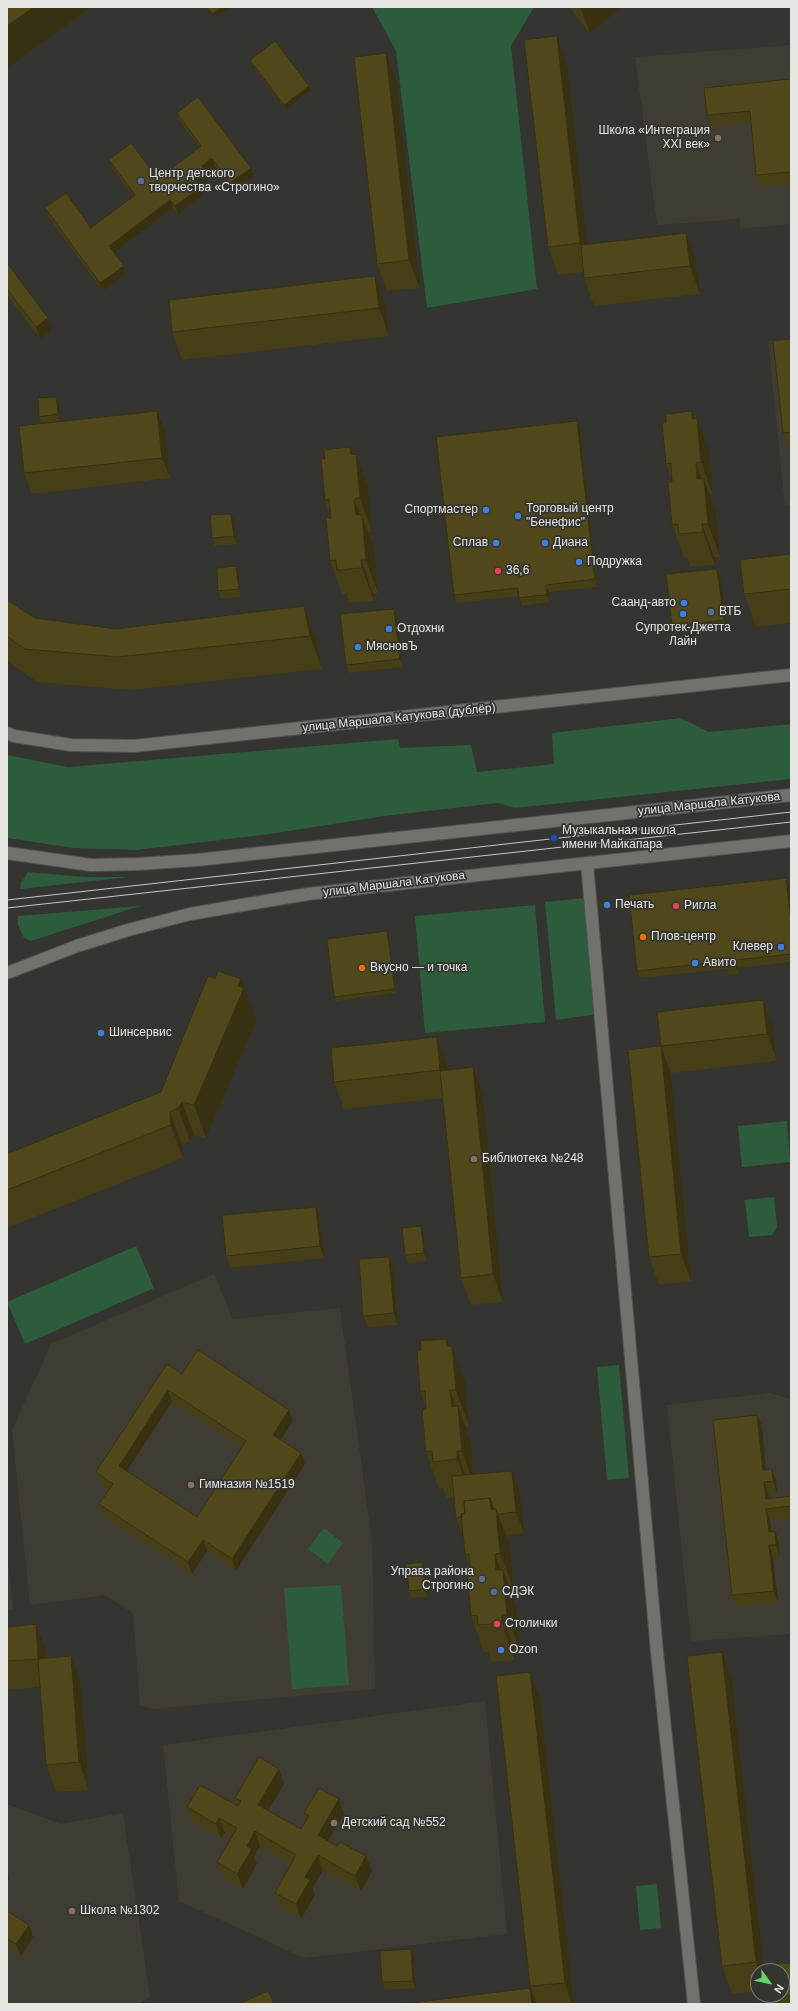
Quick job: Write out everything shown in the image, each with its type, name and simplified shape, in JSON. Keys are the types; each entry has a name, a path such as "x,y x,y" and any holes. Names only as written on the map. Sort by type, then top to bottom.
{"street":[{"name":"улица Маршала Катукова (дублёр)","path":"7,733 14,736 71,745 134,746 791,675"},
{"name":"улица Маршала Катукова","path":"7,853 57,862 91,865 138,864 197,860 791,795"},
{"name":"улица Маршала Катукова","path":"7,973 77,946 190,914 308,894 791,841"},
{"path":"587,863 657,1652 694,2004"}],"shaded area":[{"name":"Школа «Интеграция XXI век»","path":"791,45 791,224 741,229 739,219 657,225 635,57"},
{"path":"791,338 791,504 785,505 768,341"},
{"name":"Гимназия №1519","path":"214,1274 233,1319 340,1308 372,1541 375,1689 152,1709 140,1705 133,1613 105,1595 30,1605 12,1430 51,1344"},
{"path":"769,1393 791,1399 791,1634 691,1641 667,1405"},
{"path":"7,1551 13,1610 7,1610"},
{"name":"Детский сад №552","path":"485,1701 507,1934 304,1958 179,1901 163,1745"},
{"name":"Школа №1302","path":"7,1804 61,1824 123,1813 150,1997 139,2004 7,2004"}],"green space":[{"path":"372,7 534,7 511,46 537,289 427,308 396,51"},
{"path":"681,718 709,732 791,724 791,779 515,808 497,803 384,816 270,834 137,850 73,848 7,838 7,755 68,767 398,739 400,748 471,745 477,772 554,764 552,733"},
{"path":"28,872 85,877 129,877 20,889 21,883"},
{"path":"585,898 596,1012 592,1015 556,1020 545,902"},
{"path":"535,905 545,1022 425,1033 415,916"},
{"path":"140,906 31,941 24,938 18,925 18,916"},
{"path":"787,1121 790,1162 742,1167 738,1126"},
{"path":"774,1197 777,1227 772,1235 749,1237 745,1200"},
{"path":"136,1246 154,1288 25,1344 7,1302"},
{"path":"619,1365 629,1478 607,1480 597,1367"},
{"path":"324,1528 343,1543 328,1564 308,1549"},
{"path":"341,1585 349,1685 292,1689 284,1588"},
{"path":"657,1884 661,1928 640,1930 636,1886"}],"building":[{"path":"7,7 34,7 7,26"},
{"path":"207,7 223,7 212,14"},
{"path":"557,36 580,243 548,247 524,40"},
{"path":"275,41 309,86 284,105 250,60"},
{"path":"386,53 409,260 377,264 354,57"},
{"path":"791,79 791,172 756,175 750,111 707,115 704,88"},
{"path":"198,97 251,168 230,183 212,158 202,166 207,172 195,180 200,188 175,206 170,200 109,246 124,266 100,283 45,208 66,193 91,228 135,195 109,160 131,143 158,179 201,146 177,113"},
{"path":"686,233 690,266 584,278 581,245"},
{"path":"7,263 48,318 36,327 7,289"},
{"path":"375,276 379,308 172,332 169,300"},
{"path":"791,339 791,432 783,433 773,341"},
{"path":"56,397 58,414 39,417 38,398"},
{"path":"157,411 162,458 24,473 19,426"},
{"path":"692,411 692,419 697,418 701,462 696,463 697,479 704,479 708,524 702,524 703,532 679,534 678,524 672,525 668,482 672,482 671,463 666,464 662,423 666,423 666,414"},
{"name":"Торговый центр \"Бенефис\"","path":"577,421 595,579 546,585 547,595 519,598 518,588 454,595 436,437"},
{"path":"350,447 351,455 356,454 360,498 354,499 356,515 362,515 366,560 361,560 362,568 337,570 336,560 330,561 326,518 331,518 329,499 325,500 321,459 325,459 324,450"},
{"path":"231,514 234,536 212,538 210,515"},
{"path":"791,554 791,589 744,594 740,560"},
{"path":"236,566 239,589 218,591 217,568"},
{"path":"717,569 724,620 672,626 666,574"},
{"path":"7,600 35,618 116,629 304,606 310,636 118,657 25,649 7,636"},
{"path":"394,609 400,659 346,665 340,614"},
{"path":"786,878 791,921 791,954 735,960 736,966 726,967 726,961 637,971 629,895"},
{"name":"Вкусно — и точка","path":"387,931 395,989 334,997 327,939"},
{"path":"218,971 241,979 238,986 244,988 194,1105 182,1102 178,1108 170,1112 171,1125 7,1190 7,1154 161,1092 208,976 215,979"},
{"path":"763,1000 767,1034 661,1046 657,1012"},
{"path":"437,1037 440,1070 334,1082 331,1048"},
{"path":"661,1046 681,1254 649,1257 628,1050"},
{"path":"473,1067 493,1274 461,1278 440,1071"},
{"path":"316,1207 320,1246 226,1256 222,1215"},
{"path":"421,1226 424,1253 405,1255 402,1228"},
{"path":"389,1257 394,1313 363,1316 359,1259"},
{"path":"446,1339 447,1346 452,1346 456,1390 450,1390 452,1407 458,1406 462,1451 457,1451 457,1459 433,1462 432,1451 426,1452 422,1410 426,1409 425,1391 420,1391 417,1351 421,1350 420,1341"},
{"path":"198,1350 289,1410 273,1435 301,1453 232,1559 203,1540 188,1562 99,1504 113,1484 96,1472 167,1364 182,1374","holes":["168,1390 246,1441 197,1517 119,1466"]},
{"path":"757,1415 763,1470 772,1469 773,1481 764,1482 766,1499 791,1496 791,1506 766,1509 769,1532 775,1531 776,1545 769,1545 774,1591 732,1595 713,1420"},
{"path":"512,1471 516,1512 498,1514 496,1509 494,1509 490,1498 464,1501 465,1514 461,1514 462,1517 456,1518 452,1476"},
{"path":"490,1498 491,1510 496,1509 500,1553 495,1554 496,1570 503,1570 507,1615 502,1615 502,1623 478,1625 477,1615 471,1616 467,1573 471,1573 469,1554 465,1554 461,1514 465,1514 464,1501"},
{"path":"422,1562 425,1589 409,1591 406,1564"},
{"path":"36,1624 38,1659 7,1661 7,1627"},
{"path":"722,1652 756,1962 722,1966 687,1656"},
{"path":"71,1656 79,1762 46,1765 38,1659"},
{"path":"530,1672 565,1983 530,1986 496,1676"},
{"path":"259,1757 279,1769 258,1805 301,1829 309,1816 304,1813 319,1788 339,1799 318,1835 337,1846 340,1842 366,1856 355,1876 318,1855 305,1877 310,1880 296,1904 275,1893 296,1855 255,1831 247,1846 252,1849 237,1874 217,1862 237,1828 219,1818 216,1824 187,1807 200,1785 238,1806 241,1801 235,1798"},
{"path":"7,1911 29,1925 16,1944 7,1938"},
{"path":"411,1949 413,1981 382,1982 380,1951"},
{"path":"790,1963 791,1963 790,1995"},
{"path":"530,1988 532,2004 403,2004"},
{"path":"268,1991 274,2004 239,2004"}],"tram line":[{"path":"7,900 791,812"},
{"path":"7,908 791,822"}],"place":[{"name":"Школа «Интеграция XXI век»","path":"718,138"},
{"name":"Центр детского творчества «Строгино»","path":"141,181"},
{"name":"Спортмастер","path":"486,510"},
{"name":"Торговый центр \"Бенефис\"","path":"518,516"},
{"name":"Сплав","path":"496,543"},
{"name":"Диана","path":"545,543"},
{"name":"Подружка","path":"579,562"},
{"name":"36,6","path":"498,571"},
{"name":"Саанд-авто","path":"684,603"},
{"name":"ВТБ","path":"711,612"},
{"name":"Супротек-Джетта Лайн","path":"683,614"},
{"name":"Отдохни","path":"389,629"},
{"name":"МясновЪ","path":"358,647"},
{"name":"Музыкальная школа имени Майкапара","path":"554,838"},
{"name":"Печать","path":"607,905"},
{"name":"Ригла","path":"676,906"},
{"name":"Плов-центр","path":"643,937"},
{"name":"Клевер","path":"781,947"},
{"name":"Авито","path":"695,963"},
{"name":"Вкусно — и точка","path":"362,968"},
{"name":"Шинсервис","path":"101,1033"},
{"name":"Библиотека №248","path":"474,1159"},
{"name":"Гимназия №1519","path":"191,1485"},
{"name":"Управа района Строгино","path":"482,1579"},
{"name":"СДЭК","path":"494,1592"},
{"name":"Столички","path":"497,1624"},
{"name":"Ozon","path":"501,1650"},
{"name":"Детский сад №552","path":"334,1823"},
{"name":"Школа №1302","path":"72,1911"}]}
